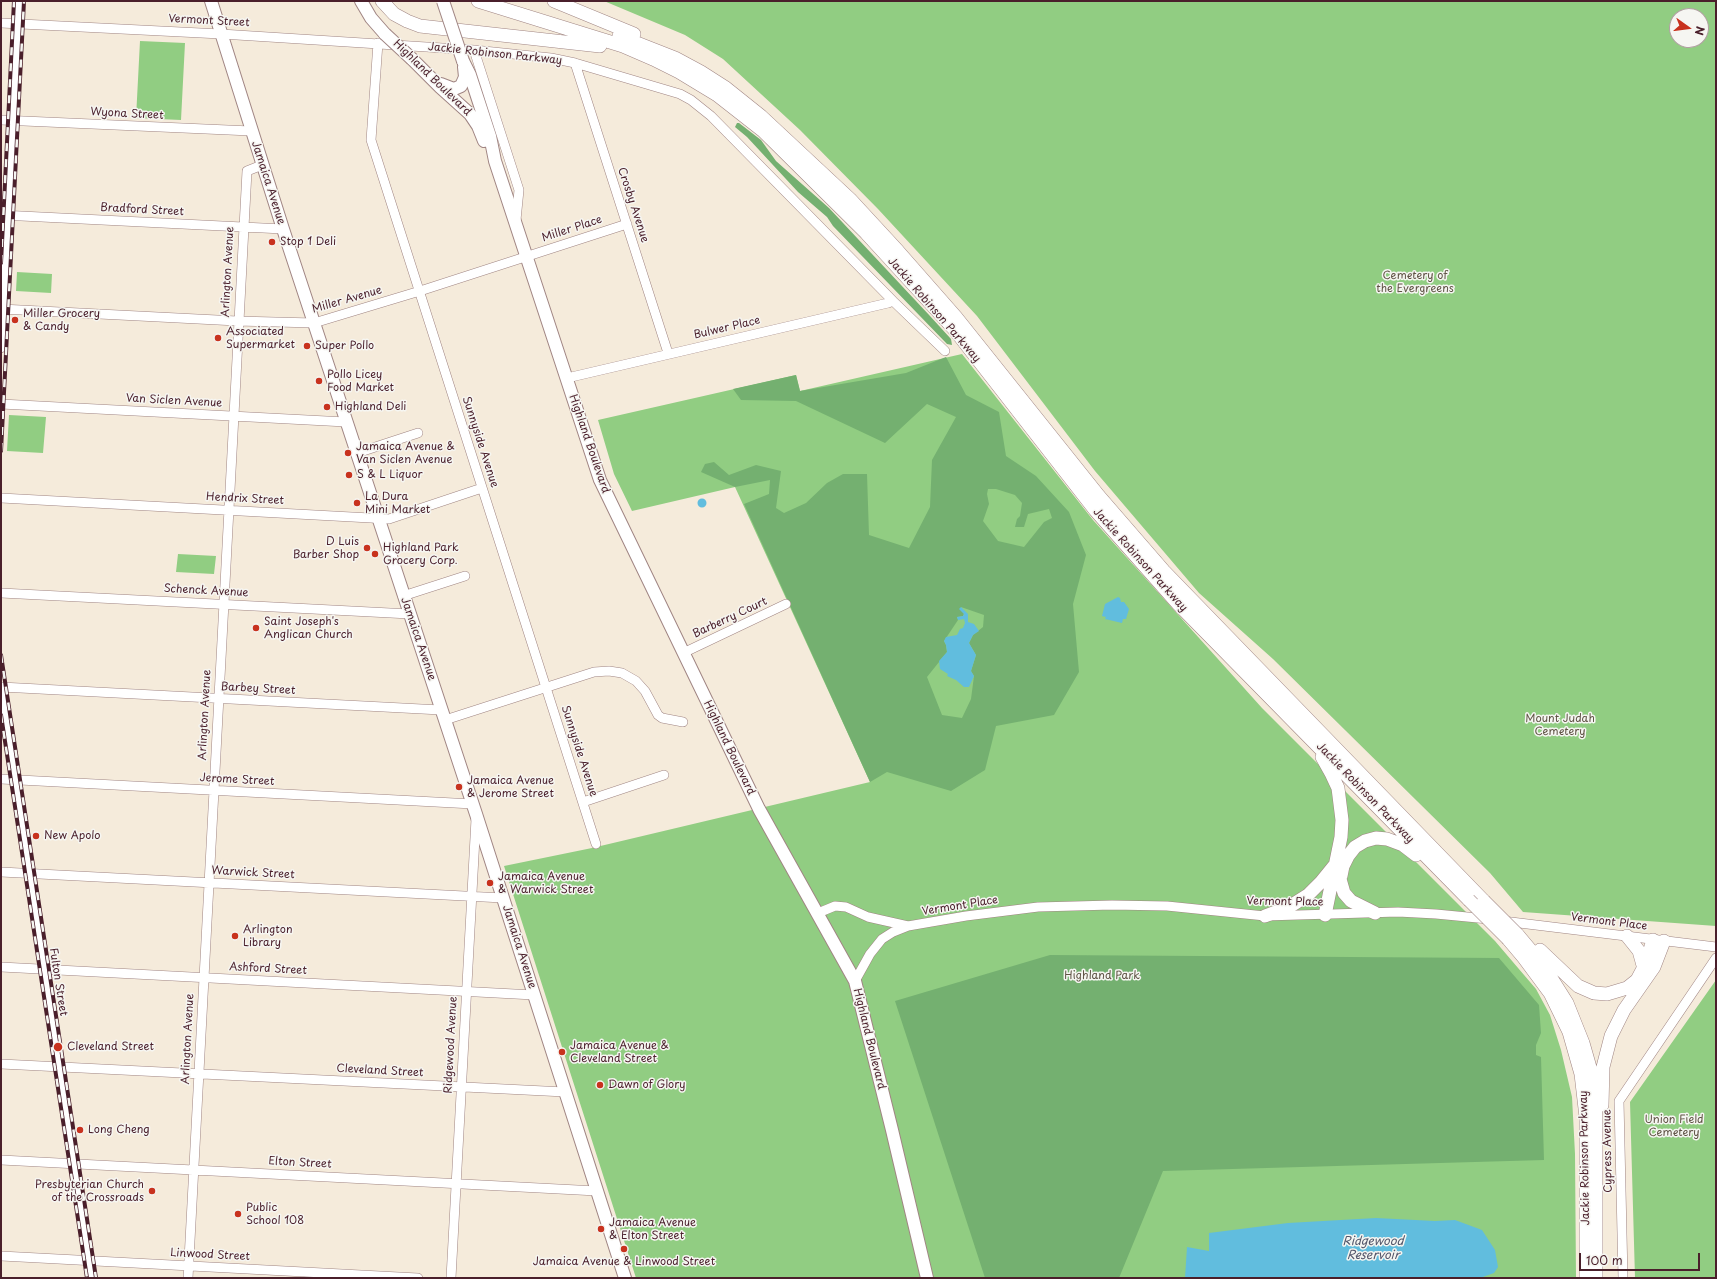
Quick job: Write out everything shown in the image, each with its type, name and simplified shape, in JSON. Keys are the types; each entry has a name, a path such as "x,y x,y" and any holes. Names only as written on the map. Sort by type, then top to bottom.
{"highway":[{"path":"382,1 394,14 407,22 420,26 601,46 658,55"},
{"name":"Jackie Robinson Parkway","path":"478,1 623,46 658,55 741,112 785,152 866,233 954,329 1095,510 1178,604 1469,900 1543,965 1560,990 1573,1016 1591,1071 1595,1100 1596,1278"},
{"name":"Jackie Robinson Parkway","path":"505,1 606,32 701,72 738,97 788,141 850,199 956,317 1098,496 1164,571 1484,901 1512,937 1524,958 1550,993 1568,1032 1581,1074 1586,1124 1586,1278"},
{"path":"554,1 637,35 658,55"},
{"path":"1308,735 1331,773 1339,796 1342,812 1342,829 1335,864 1329,915"},
{"path":"1329,915 1343,866 1351,851 1365,841 1382,838 1392,840 1402,845 1446,876"},
{"path":"1265,916 1289,907 1308,895 1321,882 1335,864"},
{"path":"1340,879 1344,893 1351,901 1375,913"},
{"path":"1627,936 1639,951 1644,969"},
{"path":"1512,937 1538,947 1573,983 1594,993 1607,994 1627,988 1637,980 1658,940"},
{"path":"1596,1174 1602,1124 1603,1068 1608,1045 1619,1018 1656,963 1658,940"}],"main road":[{"name":"Jamaica Avenue","path":"211,1 262,165 474,809 625,1278"},
{"name":"Highland Boulevard","path":"361,1 381,38 412,59 440,88 470,114 478,126 495,161"},
{"name":"Highland Boulevard","path":"443,1 463,62 470,75 488,129 495,161 600,480 759,809 855,981 927,1278"},
{"path":"428,74 448,88 456,89 461,86 464,80 463,62"}],"street":[{"path":"1,348 4,215 13,120 19,1"},
{"name":"Vermont Street","path":"1,23 221,34 381,38 416,46"},
{"name":"Sunnyside Avenue","path":"381,38 371,140 596,844"},
{"name":"Jackie Robinson Parkway","path":"416,46 552,58 575,63 680,94 692,100 711,116 893,301 945,351"},
{"name":"Highland Boulevard","path":"474,50 519,190 516,222"},
{"name":"Crosby Avenue","path":"575,63 668,353"},
{"name":"Wyona Street","path":"1,120 251,131"},
{"name":"Arlington Avenue","path":"188,1278 243,227 247,171 262,165"},
{"name":"Bradford Street","path":"4,215 283,229"},
{"name":"Miller Place","path":"526,257 627,224"},
{"name":"Miller Avenue","path":"2,309 237,321 314,323 526,257"},
{"name":"Bulwer Place","path":"566,378 893,301"},
{"name":"Van Siclen Avenue","path":"1,404 346,422"},
{"path":"357,454 418,433"},
{"name":"Hendrix Street","path":"1,498 389,518 482,488"},
{"path":"403,596 465,576"},
{"name":"Schenck Avenue","path":"1,592 410,614"},
{"name":"Barberry Court","path":"683,653 786,604"},
{"name":"Barbey Street","path":"1,687 218,699 443,715 546,688 594,672 617,671 636,681 645,691 658,715 668,720 683,722"},
{"name":"Fulton Street","path":"1,690 91,1278"},
{"path":"583,802 664,775"},
{"name":"Jerome Street","path":"1,779 213,791 474,809"},
{"name":"Ridgewood Avenue","path":"451,1278 471,897 474,809"},
{"name":"Warwick Street","path":"1,872 503,898"},
{"name":"Vermont Place","path":"855,981 870,954 882,939 893,932 908,926 966,916 1038,908 1107,905 1167,906 1265,916 1416,913 1470,917 1716,948"},
{"path":"818,913 835,906 846,907 868,917 908,926"},
{"name":"Cypress Avenue","path":"1623,1278 1619,1101 1716,958"},
{"name":"Ashford Street","path":"1,967 534,995"},
{"name":"Cleveland Street","path":"1,1064 565,1092"},
{"name":"Elton Street","path":"1,1160 597,1191"},
{"name":"Linwood Street","path":"1,1256 418,1278"}],"green space":[{"name":"Cemetery of the Evergreens","path":"604,1 1716,1 1716,926 1523,912 1490,873 1273,659 1199,593 1095,471 977,316 878,209 800,130 723,59 685,35"},
{"path":"140,41 185,43 181,120 136,118"},
{"path":"737,123 761,140 776,161 829,208 951,339 952,345 947,344 833,226 827,217 798,192 747,137 735,127"},
{"path":"17,272 52,274 51,293 16,291"},
{"name":"Highland Park","path":"962,354 1093,520 1262,708 1495,941 1536,989 1550,1015 1561,1050 1572,1097 1575,1154 1576,1278 636,1278 504,866 592,848 870,782 735,487 632,511 614,474 598,420 796,375 800,391"},
{"path":"946,357 966,395 999,412 1006,456 1036,476 1069,512 1086,555 1073,604 1079,672 1054,715 996,726 985,770 951,791 887,772 870,782 744,504 769,494 770,480 735,487 701,472 705,464 714,462 729,475 756,465 781,471 776,508 784,513 806,503 827,483 843,474 867,474 869,535 909,548 930,507 932,460 956,417 927,404 885,443 796,401 741,400 733,389 796,375 800,391 906,373","holes":["988,489 996,489 1015,495 1022,503 1020,516 1017,519 1015,527 1024,527 1028,514 1049,509 1052,518 1044,522 1024,547 998,541 983,521 989,504 987,494","961,607 984,615 983,627 973,635 969,643 976,655 971,671 974,676 971,699 962,718 942,715 927,677 947,652 944,641 958,620 957,617 963,616 964,613"]},
{"path":"9,415 46,417 43,453 7,451"},
{"path":"178,554 216,556 214,574 176,572"},
{"path":"1050,955 1499,958 1539,1005 1541,1033 1536,1045 1536,1055 1541,1057 1544,1160 1163,1171 1119,1278 985,1278 895,1001"},
{"name":"Union Field Cemetery","path":"1716,980 1716,1278 1635,1278 1630,1102"}],"water":[{"path":"700,499 704,499 706,503 704,507 700,507 698,505 698,501"},
{"path":"1118,597 1129,609 1126,619 1123,619 1122,623 1105,619 1106,617 1102,616 1105,604"},
{"path":"961,607 968,614 968,622 974,624 979,631 973,635 969,643 976,655 971,671 974,676 969,687 964,687 956,680 947,676 948,674 940,669 939,661 947,652 944,641 946,637 957,635 960,629 963,628 965,623 964,619 958,620 957,617 963,616 964,614 959,609"},
{"name":"Ridgewood Reservoir","path":"1376,1218 1435,1221 1455,1220 1482,1230 1495,1250 1498,1267 1494,1273 1480,1278 1185,1278 1187,1247 1209,1251 1209,1233 1288,1223"}],"railway":[{"path":"1,263 14,1"},
{"path":"1,451 24,1"},
{"path":"1,655 96,1278"},
{"path":"1,715 87,1278"}],"place":[{"name":"Stop 1 Deli","path":"272,242"},
{"name":"Miller Grocery & Candy","path":"15,320"},
{"name":"Associated Supermarket","path":"218,338"},
{"name":"Super Pollo","path":"307,346"},
{"name":"Pollo Licey Food Market","path":"319,381"},
{"name":"Highland Deli","path":"327,407"},
{"name":"Jamaica Avenue & Van Siclen Avenue","path":"348,453"},
{"name":"S & L Liquor","path":"349,475"},
{"name":"La Dura Mini Market","path":"357,503"},
{"name":"D Luis Barber Shop","path":"367,548"},
{"name":"Highland Park Grocery Corp.","path":"375,554"},
{"name":"Saint Joseph's Anglican Church","path":"256,628"},
{"name":"Jamaica Avenue & Jerome Street","path":"459,787"},
{"name":"New Apolo","path":"36,836"},
{"name":"Jamaica Avenue & Warwick Street","path":"490,883"},
{"name":"Arlington Library","path":"235,936"},
{"name":"Cleveland Street","path":"58,1047"},
{"name":"Jamaica Avenue & Cleveland Street","path":"562,1052"},
{"name":"Dawn of Glory","path":"600,1085"},
{"name":"Long Cheng","path":"80,1130"},
{"name":"Presbyterian Church of the Crossroads","path":"152,1191"},
{"name":"Public School 108","path":"238,1214"},
{"name":"Jamaica Avenue & Elton Street","path":"601,1229"},
{"name":"Jamaica Avenue & Linwood Street","path":"624,1249"}],"park label":[{"name":"Mount Judah Cemetery","path":"1560,725"}]}
